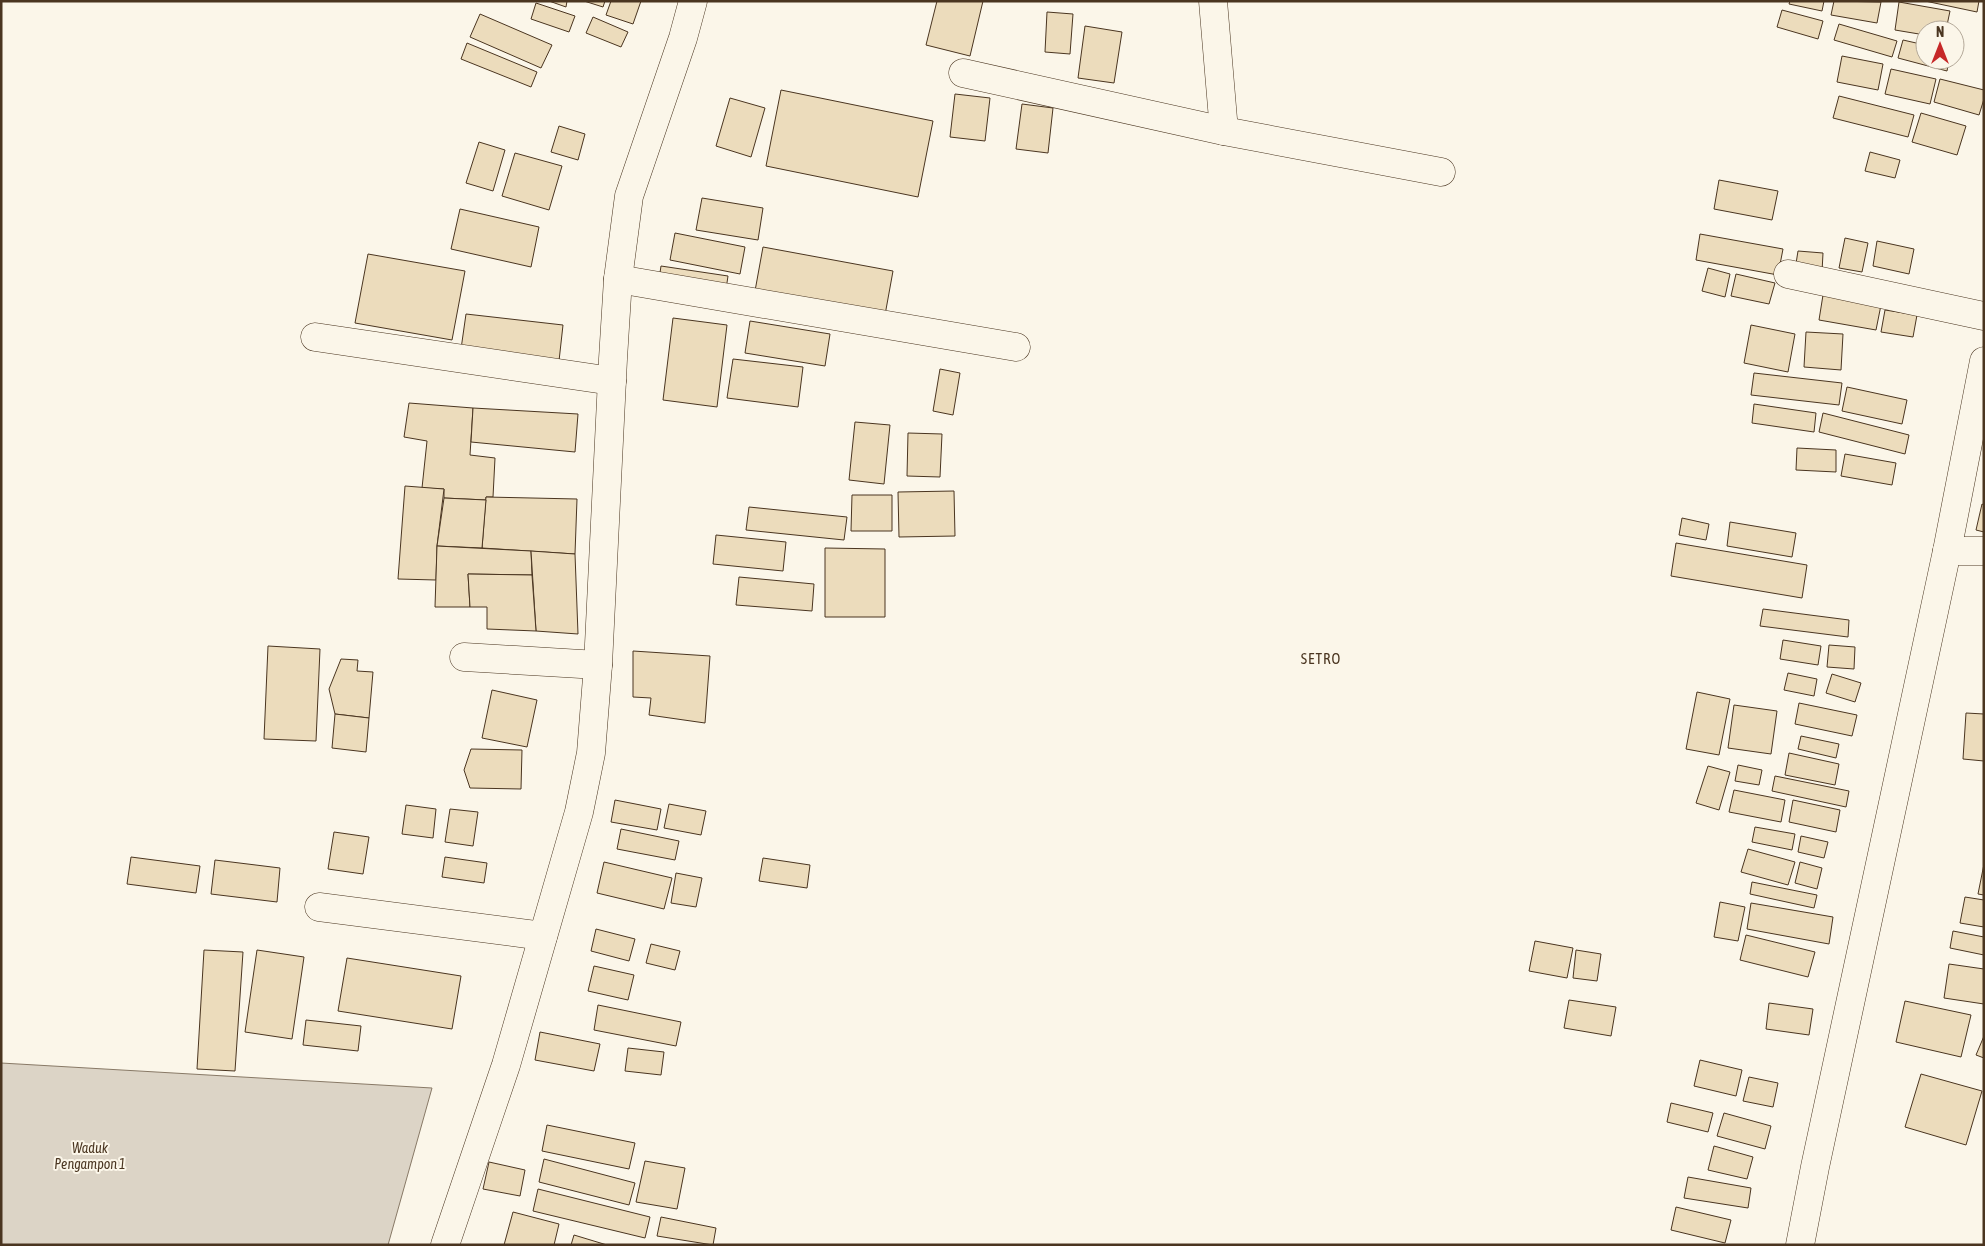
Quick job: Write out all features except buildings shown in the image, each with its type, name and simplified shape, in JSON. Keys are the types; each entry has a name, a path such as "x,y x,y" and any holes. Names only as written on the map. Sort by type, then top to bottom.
{"street":[{"path":"445,1245 506,1065 580,812 591,753 598,665 618,280 629,196 683,38 693,1"},
{"path":"1212,1 1224,131"},
{"path":"963,73 1224,131 1441,172"},
{"path":"1788,274 1984,316"},
{"path":"618,280 1016,347"},
{"path":"315,336 612,381"},
{"path":"1800,1245 1947,551 1984,361"},
{"path":"1947,551 1984,551"},
{"path":"464,657 598,665"},
{"path":"319,907 543,936"}],"water":[{"name":"Waduk Pengampon 1","path":"1,1063 432,1088 388,1245 1,1245"}],"district":[{"name":"SETRO","path":"1321,659"}]}
